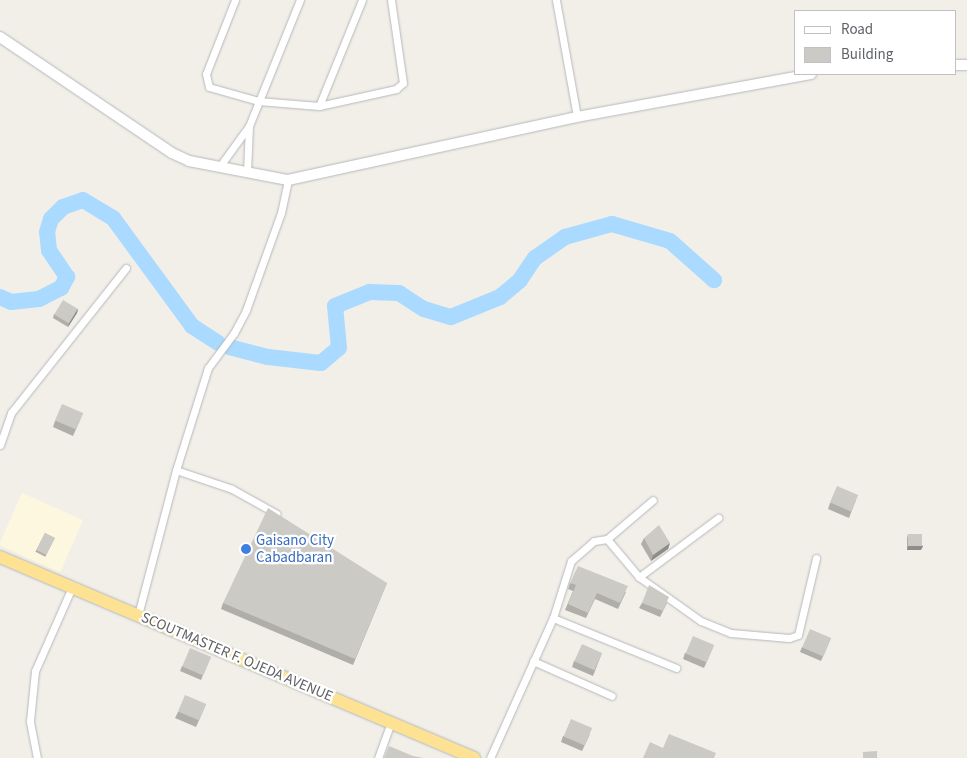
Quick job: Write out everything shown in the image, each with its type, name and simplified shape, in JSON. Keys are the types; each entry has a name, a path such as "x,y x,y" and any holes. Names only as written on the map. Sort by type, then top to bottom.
{"highway":[{"name":"SCOUTMASTER F. OJEDA AVENUE","path":"0,557 474,758"}],"street":[{"path":"235,0 206,74 206,83 209,87 258,101 319,106 396,90 403,83 391,0"},
{"path":"220,166 249,126 300,0"},
{"path":"319,106 362,0"},
{"path":"556,0 577,117"},
{"path":"0,37 172,153 189,161 288,180 577,117 805,75"},
{"path":"247,172 249,126"},
{"path":"138,615 176,470 208,368 234,333 246,310 281,213 288,180"},
{"path":"0,445 11,413 126,268"},
{"path":"176,470 232,489 277,514"},
{"path":"490,758 552,618 571,561 594,541 607,539 654,500"},
{"path":"639,577 718,518"},
{"path":"607,539 639,577 717,629 731,634 789,638 800,632 816,558"},
{"path":"37,758 30,721 35,671 72,587"},
{"path":"552,618 676,668"},
{"path":"533,661 612,696"},
{"path":"378,758 391,723"}],"shaded area":[{"path":"22,493 83,520 60,572 0,546"}],"building":[{"path":"63,300 78,309 69,323 54,315"},
{"path":"62,404 83,413 76,430 55,421"},
{"path":"837,486 858,495 851,512 830,503"},
{"path":"268,508 387,583 355,659 223,603"},
{"path":"659,525 670,543 653,555 644,538"},
{"path":"45,533 55,538 46,555 36,550"},
{"path":"908,534 922,534 922,546 908,546"},
{"path":"578,566 628,586 620,603 597,593 588,613 568,604 576,585 570,583"},
{"path":"649,585 669,597 663,611 642,603"},
{"path":"810,629 831,638 823,656 802,647"},
{"path":"693,636 714,645 707,662 686,653"},
{"path":"582,644 602,653 594,670 574,661"},
{"path":"190,648 211,657 203,675 182,666"},
{"path":"185,695 206,704 199,721 178,712"},
{"path":"571,719 592,728 585,745 564,736"},
{"path":"669,734 716,753 714,758 643,758 650,742 663,748"},
{"path":"389,746 413,756 424,758 384,758"},
{"path":"877,751 877,758 863,758 863,752"}],"waterway":[{"path":"0,297 11,302 39,299 61,288 67,277 49,250 47,232 51,219 63,207 83,200 113,218 192,326 218,343"},
{"path":"229,347 268,357 321,363 339,348 335,306 370,292 399,293 424,309 451,317 500,297 520,280 535,258 565,237 612,224 670,241 714,280"}],"place":[{"name":"Gaisano City Cabadbaran","path":"246,549"}]}
